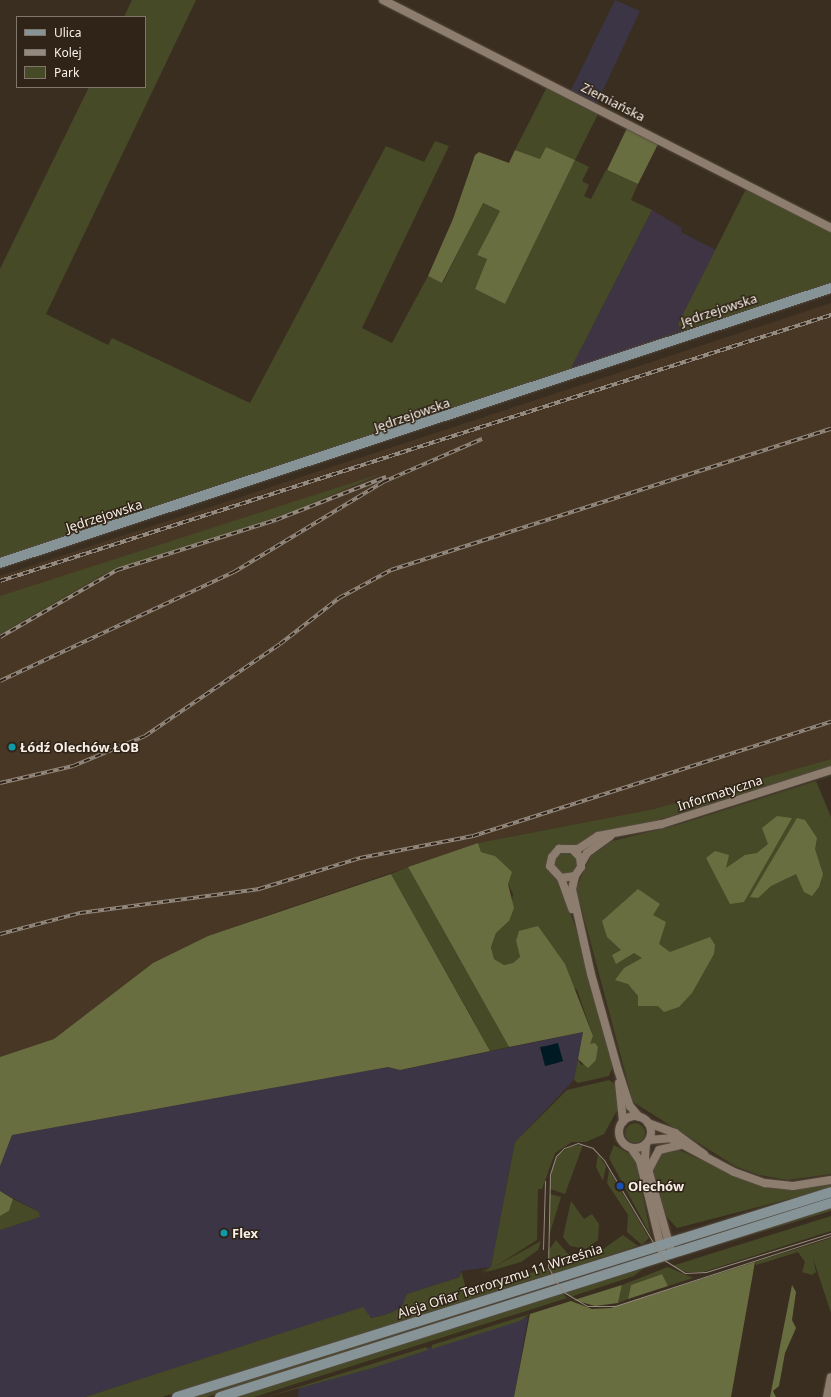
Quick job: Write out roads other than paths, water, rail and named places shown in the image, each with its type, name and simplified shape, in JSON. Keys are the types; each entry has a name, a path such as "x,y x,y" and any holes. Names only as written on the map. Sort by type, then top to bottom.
{"street":[{"name":"Ziemiańska","path":"383,0 831,228"},
{"name":"Jędrzejowska","path":"0,563 831,288"},
{"name":"Informatyczna","path":"580,929 561,878 552,872 552,857 559,849 573,850 598,836 662,824 831,770"},
{"name":"Informatyczna","path":"614,834 586,854 572,889 580,929 618,1070 630,1106 639,1117"},
{"path":"573,850 582,862"},
{"path":"561,878 576,876"},
{"name":"Informatyczna","path":"618,1070 623,1122"},
{"path":"668,1255 640,1162 631,1148 619,1136 623,1122 639,1117 648,1123 675,1133 707,1157"},
{"path":"648,1123 647,1142 649,1169 664,1243"},
{"path":"631,1148 666,1137 739,1174 765,1183 793,1186 831,1180"},
{"path":"649,1169 659,1150 668,1145 684,1146"},
{"name":"Aleja Ofiar Terroryzmu 11 Września","path":"178,1397 664,1243 831,1192"},
{"name":"Aleja Ofiar Terroryzmu 11 Września","path":"220,1397 831,1203"},
{"path":"827,1397 831,1377"}],"water":[{"path":"558,1043 563,1061 545,1066 540,1047"}],"tram line":[{"path":"831,1233 706,1272 685,1273 663,1259 604,1160 593,1148 578,1143 564,1148 556,1156 550,1174 548,1267 562,1291 587,1306 615,1306 831,1236"},
{"path":"543,1249 545,1181"}],"railway":[{"path":"0,581 831,315"},
{"path":"0,783 73,766 145,736 280,644 339,598 391,570 831,429"},
{"path":"0,681 234,572 383,482 482,439"},
{"path":"0,637 117,570 276,520 386,477"},
{"path":"0,934 80,913 259,889 360,858 473,836 831,722"}],"place":[{"name":"Łódź Olechów ŁOB","path":"12,747"},
{"name":"Olechów","path":"620,1186"},
{"name":"Flex","path":"224,1233"}]}
